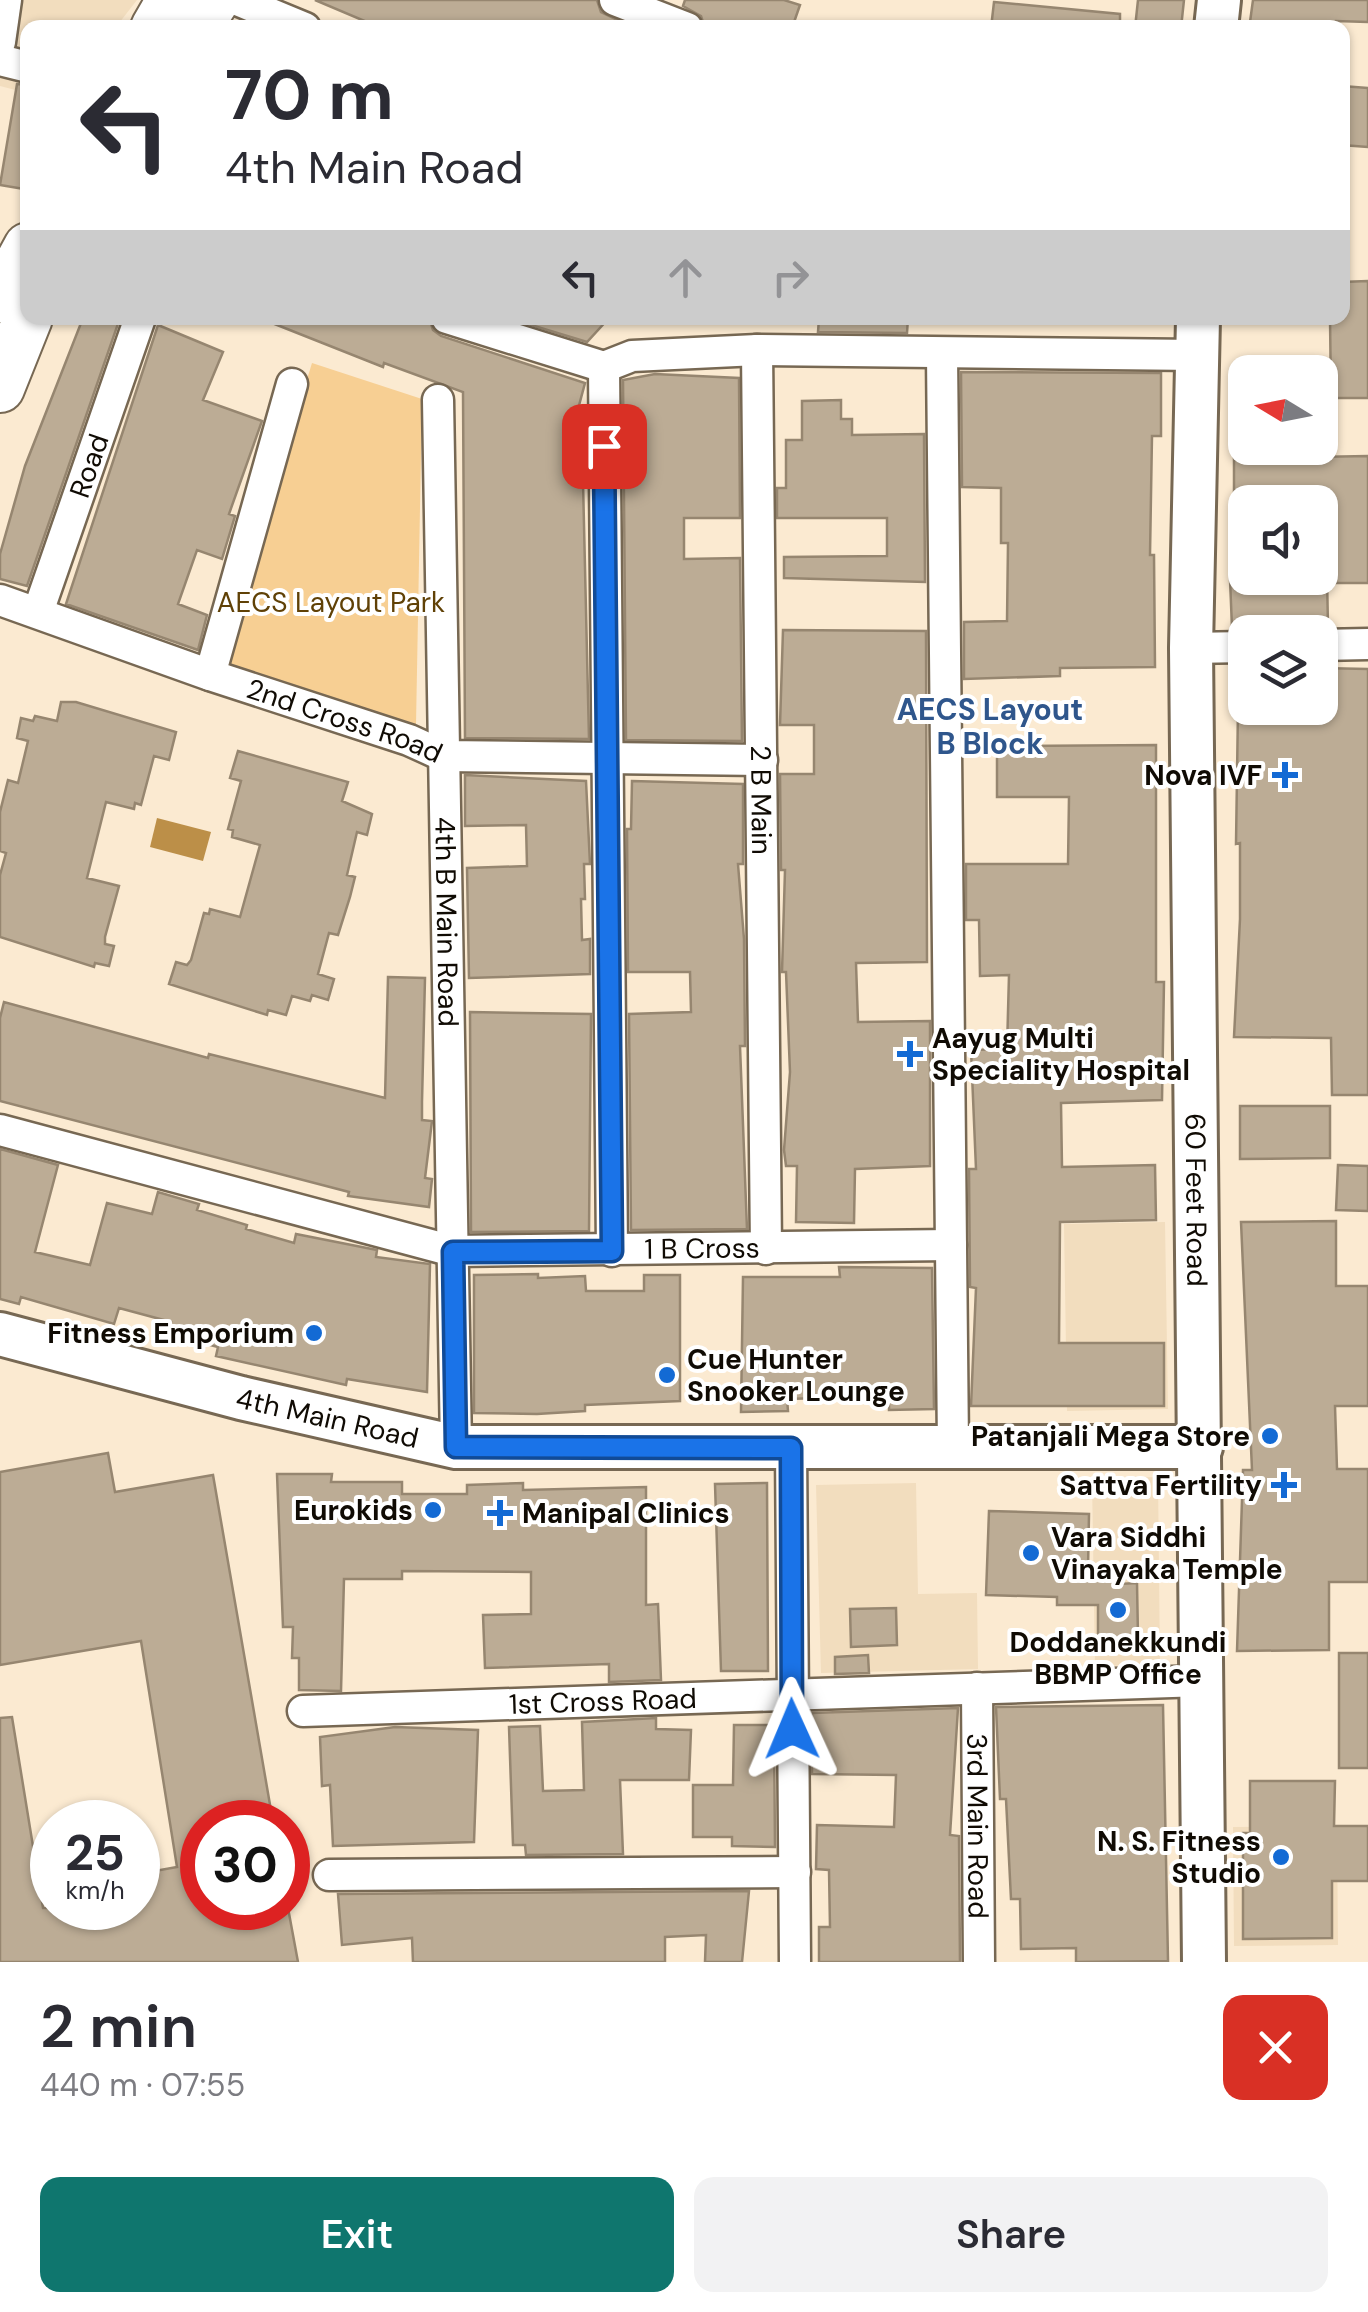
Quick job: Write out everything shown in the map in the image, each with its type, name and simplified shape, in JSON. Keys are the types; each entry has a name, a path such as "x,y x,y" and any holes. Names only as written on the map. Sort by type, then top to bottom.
{"main road":[{"path":"0,388 11,301 20,272"}],"street":[{"path":"0,42 6,0"},
{"path":"237,0 286,20"},
{"path":"615,0 666,20"},
{"name":"Road","path":"38,612 138,325"},
{"path":"469,325 604,367 632,356 757,350 942,355 1197,336"},
{"name":"60 Feet Road","path":"1197,336 1191,648 1204,1962"},
{"name":"2 B Main","path":"757,350 766,1249"},
{"path":"942,355 953,1446"},
{"path":"604,367 612,1251"},
{"path":"210,676 292,384"},
{"name":"4th B Main Road","path":"438,400 456,1447"},
{"name":"2nd Cross Road","path":"0,600 210,676 409,740 444,756 762,760"},
{"path":"1338,645 1368,644"},
{"path":"1191,648 1228,647"},
{"path":"0,1130 453,1252"},
{"name":"1 B Cross","path":"453,1252 951,1245"},
{"name":"4th Main Road","path":"0,1334 241,1398 456,1447 1201,1447"},
{"path":"791,1448 795,1962"},
{"name":"1st Cross Road","path":"303,1710 1202,1681"},
{"name":"3rd Main Road","path":"977,1688 979,1962"},
{"path":"329,1875 795,1872"}],"shaded area":[{"path":"23,0 137,0 121,20 20,20"},
{"path":"0,18 20,24 20,91 0,86"},
{"path":"157,818 211,832 203,861 150,847"},
{"path":"1165,1222 1168,1409 1067,1411 1064,1224"},
{"path":"1158,1477 1160,1665 1095,1666 1092,1479"},
{"path":"916,1483 918,1594 977,1593 978,1669 821,1673 816,1485"},
{"path":"1337,1826 1338,1945 1234,1946 1233,1827"}],"green space":[{"name":"AECS Layout Park","path":"312,363 422,399 416,725 220,663"}],"building":[{"path":"315,0 597,0 601,12 618,20 362,20"},
{"path":"685,0 784,0 800,5 795,20 702,20 683,6"},
{"path":"1138,0 1184,0 1182,20 1136,20"},
{"path":"1253,0 1368,0 1368,22 1250,20"},
{"path":"994,2 1120,14 1120,20 992,20"},
{"path":"17,84 20,84 20,188 0,185"},
{"path":"1350,87 1368,88 1368,147 1350,146"},
{"path":"1368,281 1368,398 1338,398 1338,355 1330,355 1330,325 1350,325 1350,282"},
{"path":"80,325 118,325 27,586 0,579 0,554 25,466"},
{"path":"158,325 223,352 203,400 262,421 229,514 235,516 222,559 197,550 178,604 207,615 198,650 66,604"},
{"path":"277,325 431,325 441,336 585,383 570,439 582,439 589,739 465,738 463,392 384,363 383,367"},
{"path":"531,325 603,325 587,342"},
{"path":"818,325 908,325 907,333 818,332"},
{"path":"961,372 1161,373 1161,436 1152,436 1150,555 1154,555 1155,667 1060,668 1060,676 964,679 964,622 1007,621 1008,543 1001,543 1001,488 962,487"},
{"path":"655,374 739,378 740,518 684,518 684,559 740,558 742,741 626,740 623,380"},
{"path":"841,400 841,419 852,419 852,435 924,434 925,582 784,578 784,557 887,556 887,518 777,518 777,488 786,488 786,440 802,440 802,401"},
{"path":"1368,456 1368,583 1338,583 1338,485 1234,485 1234,465 1338,465 1338,457"},
{"path":"1231,595 1327,595 1328,615 1231,615"},
{"path":"783,630 926,631 927,962 856,963 858,1022 930,1021 930,1166 855,1169 854,1223 796,1222 797,1166 786,1166 784,1150 790,1072 786,972 782,972 785,870 781,870 780,774 814,774 814,725 780,725"},
{"path":"1338,668 1368,669 1368,1095 1332,1095 1331,1038 1234,1037 1240,919 1240,843 1236,844 1238,725 1338,725"},
{"path":"61,702 76,702 176,732 169,760 154,756 141,805 135,803 134,809 106,802 87,878 119,886 105,937 105,944 114,946 109,966 95,963 94,967 0,937 0,875 6,853 0,851 0,812 8,780 18,783 28,741 17,738 21,718 33,721 35,716 57,721"},
{"path":"1156,745 1156,982 1164,982 1162,1100 1061,1103 1062,1167 1155,1165 1156,1220 1060,1222 1059,1343 1164,1343 1164,1406 971,1406 976,1288 970,1287 969,1169 976,1169 971,1050 1007,1049 1009,975 980,976 979,920 966,920 966,864 1068,864 1069,797 997,797 997,746"},
{"path":"238,751 348,782 342,801 372,814 367,835 357,832 347,875 355,877 350,897 338,935 329,933 318,974 334,979 328,1000 312,995 310,1001 292,996 286,1015 268,1010 267,1015 169,984 176,962 187,965 191,960 204,913 209,914 210,909 240,917 260,845 232,837 233,830 228,829 241,781 230,778"},
{"path":"465,775 586,781 590,864 584,864 585,899 581,899 582,940 590,939 590,974 469,978 467,868 527,866 526,825 465,826"},
{"path":"632,781 743,784 743,864 738,864 744,939 745,1046 740,1046 747,1229 631,1230 629,1014 691,1012 690,972 628,972 627,829 631,829"},
{"path":"388,977 425,978 422,1120 432,1121 425,1178 432,1179 429,1207 348,1196 349,1192 0,1101 0,1018 4,1002 208,1058 209,1054 385,1098"},
{"path":"470,1012 591,1014 589,1231 471,1232"},
{"path":"1240,1106 1330,1106 1330,1158 1240,1159"},
{"path":"0,1149 58,1165 35,1252 90,1265 107,1203 152,1214 158,1192 199,1204 197,1210 247,1225 246,1229 294,1243 296,1234 377,1250 376,1257 430,1264 427,1392 347,1379 346,1385 216,1356 218,1347 168,1334 171,1322 119,1308 114,1324 21,1297 19,1304 0,1299"},
{"path":"1338,1165 1368,1166 1368,1211 1336,1210"},
{"path":"1336,1221 1336,1286 1368,1286 1368,1406 1335,1406 1337,1469 1368,1469 1368,1582 1329,1582 1329,1650 1237,1651 1243,1470 1252,1470 1241,1222"},
{"path":"839,1267 932,1268 934,1409 889,1410 889,1396 787,1399 788,1411 741,1412 743,1277 840,1277"},
{"path":"538,1274 538,1278 585,1276 586,1291 644,1291 644,1275 680,1275 680,1401 585,1405 585,1411 537,1414 474,1413 474,1275"},
{"path":"108,1453 115,1492 213,1475 269,1800 180,1800 180,1930 292,1930 298,1962 0,1962 0,1718 12,1717 30,1828 30,1930 160,1930 160,1870 177,1867 141,1641 0,1665 0,1472"},
{"path":"277,1474 332,1474 331,1482 402,1482 402,1494 467,1494 467,1485 523,1483 523,1490 646,1487 646,1605 658,1604 661,1680 609,1682 609,1664 485,1668 483,1615 531,1614 531,1572 402,1571 402,1579 344,1579 341,1691 299,1690 299,1658 292,1658 293,1627 283,1627"},
{"path":"767,1483 768,1671 721,1671 715,1484"},
{"path":"989,1511 1089,1514 1088,1570 1118,1569 1119,1584 1137,1583 1138,1637 1098,1638 1098,1605 1057,1605 1057,1597 986,1595"},
{"path":"896,1608 897,1645 851,1647 850,1609"},
{"path":"1339,1653 1368,1653 1368,1768 1339,1768"},
{"path":"868,1655 869,1673 835,1674 835,1657"},
{"path":"1163,1705 1168,1961 1076,1962 1076,1948 1021,1949 1020,1899 1011,1899 1006,1799 1000,1799 996,1707"},
{"path":"958,1708 950,1835 959,1836 960,1962 819,1962 819,1927 830,1927 829,1870 816,1869 817,1825 894,1827 896,1775 812,1774 812,1713"},
{"path":"656,1718 656,1729 691,1730 689,1780 620,1780 623,1854 526,1855 525,1845 513,1845 509,1727 540,1726 543,1791 584,1790 582,1722"},
{"path":"734,1725 774,1725 775,1847 732,1846 732,1837 693,1837 693,1785 733,1785"},
{"path":"395,1727 478,1730 474,1842 333,1846 330,1785 322,1786 320,1737"},
{"path":"1250,1781 1335,1781 1334,1826 1368,1826 1368,1881 1332,1881 1332,1938 1243,1939 1243,1833 1250,1833"},
{"path":"749,1891 742,1962 705,1962 706,1935 665,1937 665,1962 413,1962 412,1938 342,1945 338,1894"}],"place":[{"name":"Nova IVF","path":"1285,775"},
{"name":"Aayug Multi Speciality Hospital","path":"910,1054"},
{"name":"Fitness Emporium","path":"314,1333"},
{"name":"Cue Hunter Snooker Lounge","path":"667,1375"},
{"name":"Patanjali Mega Store","path":"1270,1436"},
{"name":"Sattva Fertility","path":"1284,1485"},
{"name":"Eurokids","path":"433,1510"},
{"name":"Manipal Clinics","path":"500,1513"},
{"name":"Vara Siddhi Vinayaka Temple","path":"1031,1553"},
{"name":"Doddanekkundi BBMP Office","path":"1118,1610"},
{"name":"N. S. Fitness Studio","path":"1281,1857"}],"district":[{"name":"AECS Layout B Block","path":"990,727"}],"route":[{"path":"604,446 612,1251 453,1252 456,1447 791,1448 792,1729"}]}
